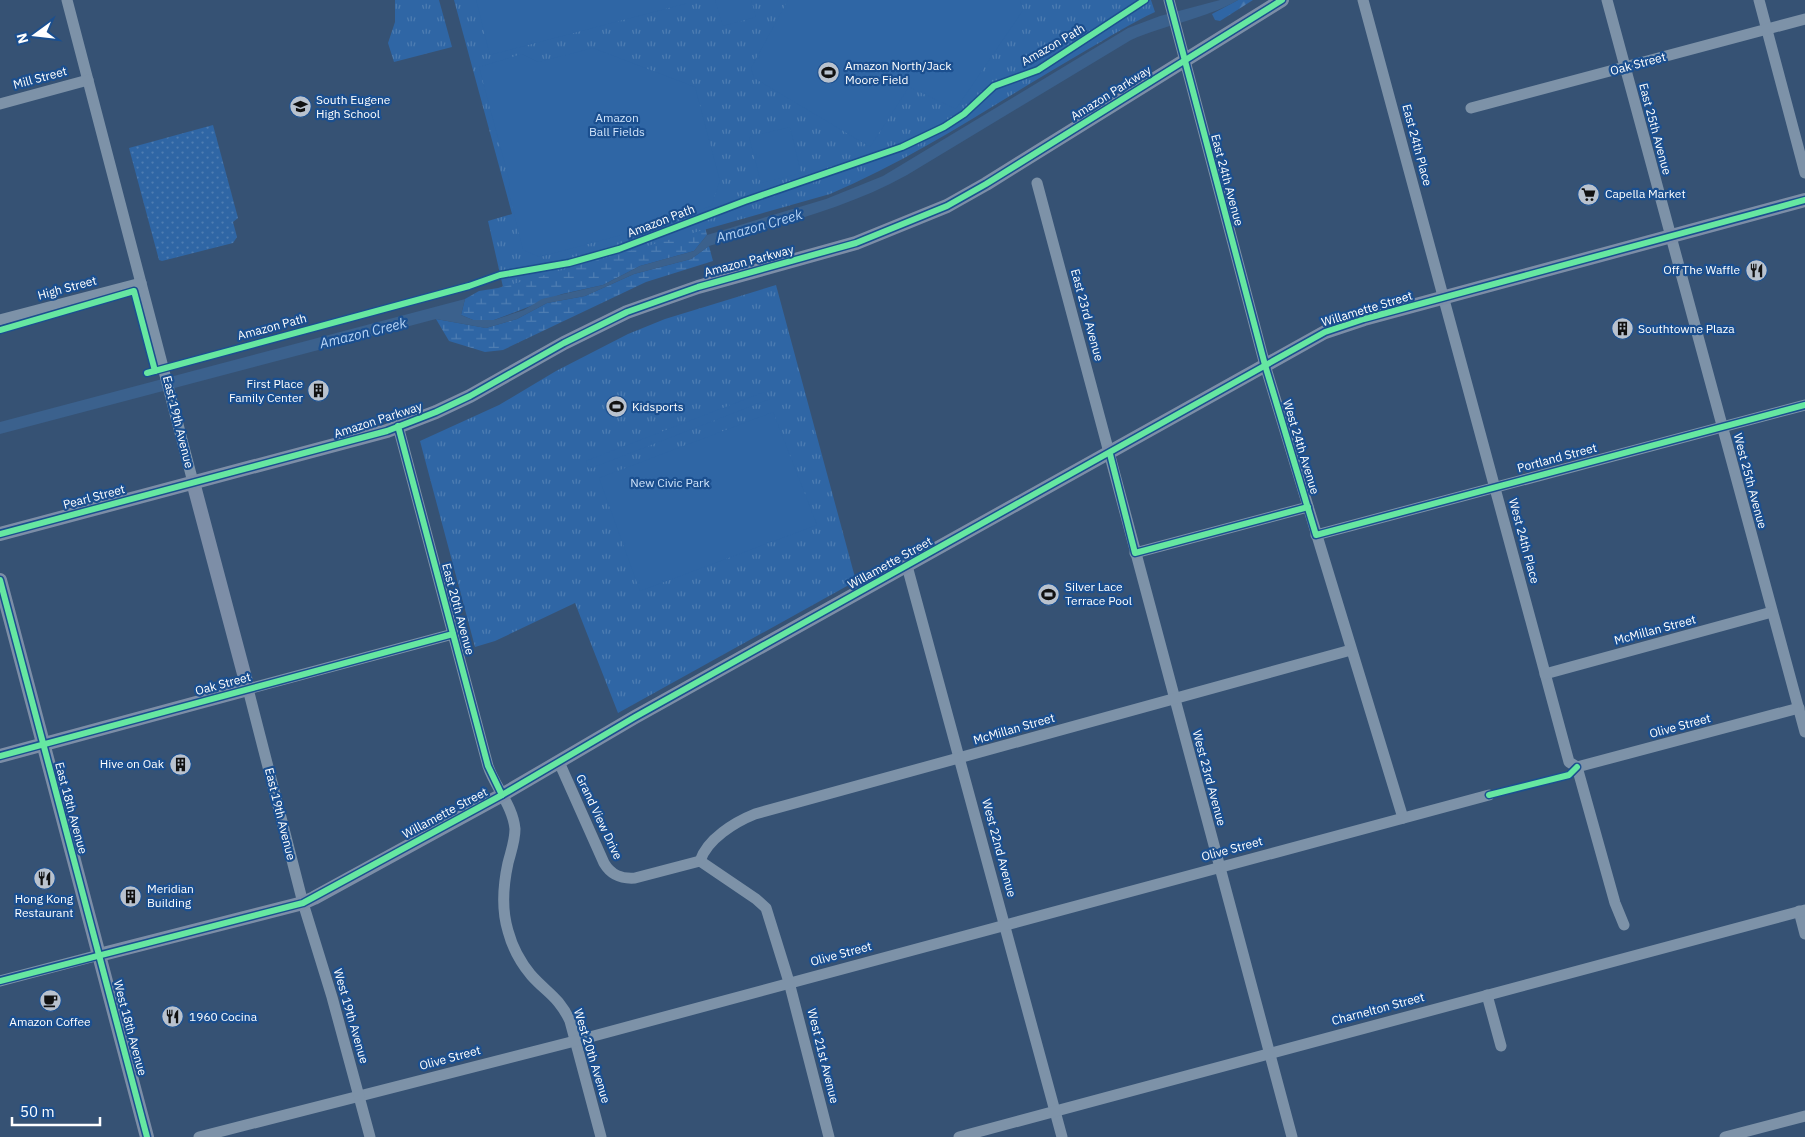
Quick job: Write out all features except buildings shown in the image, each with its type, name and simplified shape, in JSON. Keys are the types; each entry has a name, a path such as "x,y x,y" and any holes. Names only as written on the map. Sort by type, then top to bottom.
{"main road":[{"name":"Amazon Parkway","path":"194,482 343,443 398,426 436,412 470,396 564,343 627,312 698,287 856,243 947,206 1282,0"},
{"name":"Willamette Street","path":"99,955 303,903 502,795 1265,365 1334,328 1805,200"},
{"name":"Pearl Street","path":"0,534 194,482"},
{"name":"East 19th Avenue","path":"194,482 248,689"},
{"name":"East 18th Avenue","path":"0,580 99,955"},
{"name":"Oak Street","path":"0,756 248,689"},
{"name":"West 18th Avenue","path":"99,955 147,1137"}],"street":[{"name":"East 19th Avenue","path":"67,0 194,482"},
{"name":"East 24th Place","path":"1364,0 1444,298"},
{"name":"East 25th Avenue","path":"1607,0 1669,237"},
{"path":"1760,0 1805,173"},
{"name":"East 24th Avenue","path":"1170,6 1265,365"},
{"name":"Oak Street","path":"1471,108 1805,19"},
{"name":"Mill Street","path":"0,104 88,80"},
{"name":"East 23rd Avenue","path":"1037,183 1110,454"},
{"name":"West 25th Avenue","path":"1669,237 1805,732"},
{"name":"High Street","path":"0,320 142,283"},
{"name":"West 24th Place","path":"1444,298 1546,674 1615,903 1624,925"},
{"name":"West 24th Avenue","path":"1265,365 1403,818"},
{"name":"Portland Street","path":"1316,535 1805,405"},
{"name":"East 20th Avenue","path":"398,426 488,766 502,795"},
{"name":"West 23rd Avenue","path":"1110,454 1135,554 1292,1137"},
{"path":"1135,554 1308,507"},
{"name":"West 22nd Avenue","path":"907,566 1062,1137"},
{"name":"McMillan Street","path":"1546,674 1772,612"},
{"name":"Oak Street","path":"248,689 453,634"},
{"name":"McMillan Street","path":"700,861 702,854 717,838 736,822 755,814 1351,650"},
{"name":"East 19th Avenue","path":"248,689 303,903"},
{"name":"Olive Street","path":"1573,765 1798,708"},
{"name":"Grand View Drive","path":"559,762 604,863 612,873 626,879 635,878 700,861"},
{"name":"West 20th Avenue","path":"502,795 510,810 515,828 515,839 504,882 503,899 508,933 530,974 563,1007 575,1041 601,1137"},
{"name":"Olive Street","path":"199,1137 575,1041 1489,795"},
{"path":"700,861 756,899 766,908 789,982"},
{"name":"West 19th Avenue","path":"303,903 360,1096 370,1137"},
{"path":"1802,911 1805,934"},
{"name":"Charnelton Street","path":"959,1137 1802,911"},
{"name":"Willamette Street","path":"0,981 99,955"},
{"name":"West 21st Avenue","path":"789,982 829,1137"},
{"path":"1487,995 1501,1046"},
{"path":"1724,1137 1805,1116"}],"green space":[{"path":"395,0 439,0 452,47 394,62 388,43 395,22"},
{"name":"Amazon Ball Fields","path":"454,0 1151,0 1155,12 1085,51 896,163 830,194 503,287 488,221 512,214"},
{"path":"476,0 688,0 688,3 490,55"},
{"path":"715,0 751,0 756,17 723,26"},
{"name":"Amazon North/Jack Moore Field","path":"788,0 1020,0 1023,10 956,109 909,87 870,147 754,78 751,68"},
{"path":"1238,0 1253,0 1220,21 1215,20 1212,14"},
{"path":"593,48 695,87 720,181 711,206 669,222 540,257 523,250 508,190 510,183 479,67 522,54 538,62"},
{"path":"213,125 238,218 233,222 237,237 233,243 162,261 159,260 129,148"},
{"path":"790,127 801,173 761,183 749,137"},
{"path":"704,223 707,235 694,251 640,266 603,285 562,294 494,320 473,320 461,315 465,299 479,291 498,288"},
{"path":"709,246 713,261 646,282 503,350 485,352 449,341 436,319 486,328 517,319 547,303 585,296 634,274 691,259"},
{"name":"New Civic Park","path":"776,285 856,581 618,713 575,603 495,641 475,647 420,441 499,405 556,371 628,334 665,319"},
{"path":"764,392 770,399 589,469 586,461"},
{"path":"773,412 817,525 640,591 599,478"}],"water":[{"name":"Amazon Creek","path":"1220,0 1238,0 1199,17 1131,40 884,187 835,207 709,246 691,259 634,274 585,296 547,303 517,319 486,328 436,319 0,434 0,422 465,299 461,315 473,320 494,320 524,310 542,299 603,285 640,266 694,251 707,235 826,199 883,176 1128,28 1160,16"}],"cycle path":[{"name":"Amazon Path","path":"147,373 469,286 500,275 569,263 619,249 745,201 902,147 944,127 964,114 994,86 1038,70 1145,0"},
{"path":"1169,0 1265,365 1316,535 1805,405"},
{"path":"0,534 387,431 436,412 470,396 564,343 627,312 698,287 856,243 947,206 986,184 1282,0"},
{"path":"0,981 303,903 502,795 635,717 1325,332 1364,319 1805,200"},
{"path":"0,330 134,291 155,371"},
{"path":"398,426 488,766 502,795"},
{"path":"1110,454 1135,553 1308,507"},
{"path":"0,580 147,1137"},
{"path":"0,756 453,634"},
{"path":"1489,795 1569,775 1577,767"}],"place":[{"name":"Amazon North/Jack Moore Field","path":"829,73"},
{"name":"South Eugene High School","path":"300,107"},
{"name":"Capella Market","path":"1589,194"},
{"name":"Off The Waffle","path":"1756,270"},
{"name":"Southtowne Plaza","path":"1622,329"},
{"name":"First Place Family Center","path":"319,391"},
{"name":"Kidsports","path":"616,407"},
{"name":"Silver Lace Terrace Pool","path":"1049,594"},
{"name":"Hive on Oak","path":"180,764"},
{"name":"Hong Kong Restaurant","path":"44,878"},
{"name":"Meridian Building","path":"131,896"},
{"name":"Amazon Coffee","path":"50,1001"},
{"name":"1960 Cocina","path":"173,1017"}]}
